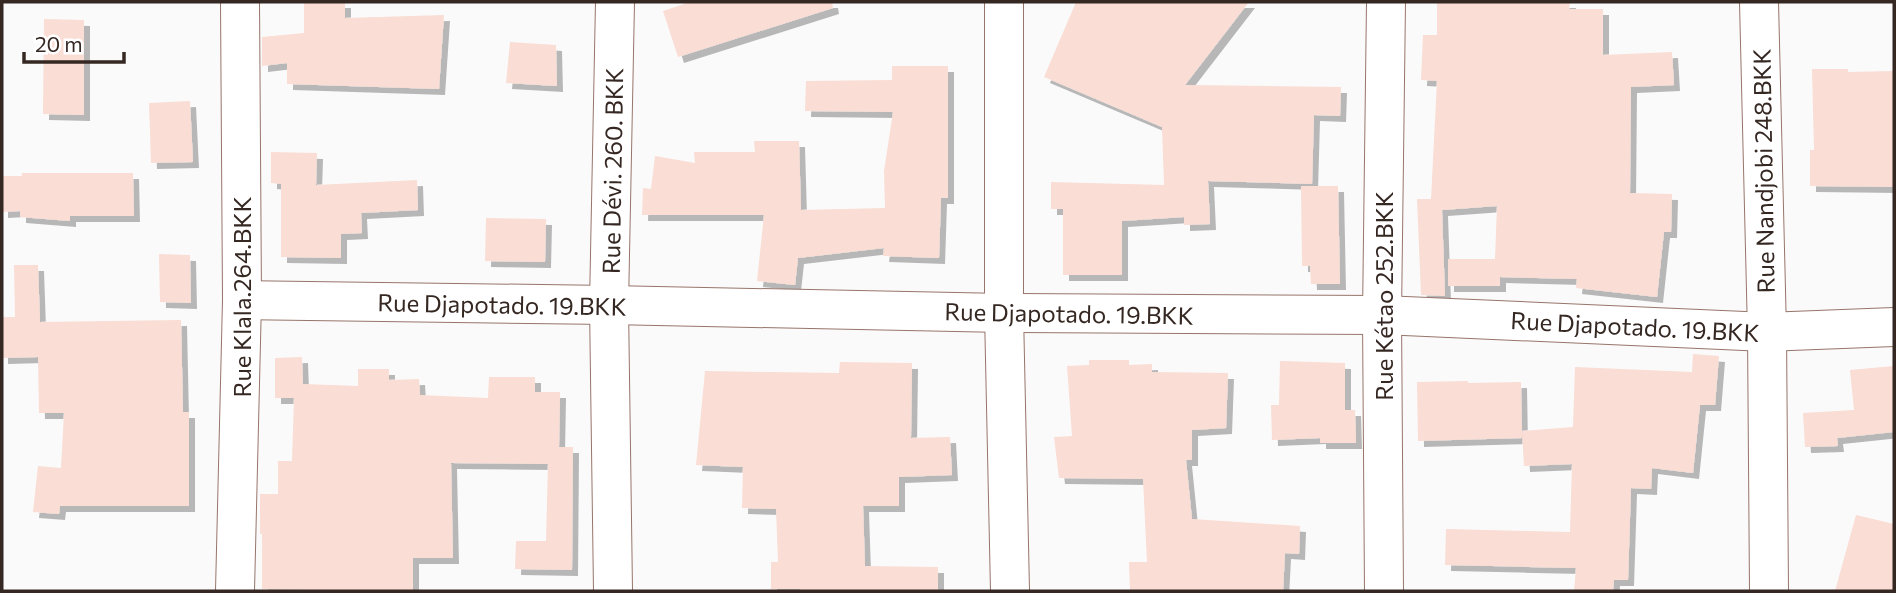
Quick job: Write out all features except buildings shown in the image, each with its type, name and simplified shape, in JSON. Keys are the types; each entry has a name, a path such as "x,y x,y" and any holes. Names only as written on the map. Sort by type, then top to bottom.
{"street":[{"name":"Rue Klala.264.BKK","path":"235,591 242,300 240,2"},
{"name":"Rue Dévi. 260. BKK","path":"613,591 609,305 615,2"},
{"path":"1004,2 1004,313 1010,591"},
{"name":"Rue Kétao 252.BKK","path":"1384,591 1382,315 1386,2"},
{"name":"Rue Nandjobi 248.BKK","path":"1759,2 1767,332 1769,591"},
{"name":"Rue Djapotado. 19.BKK","path":"242,300 1004,313 1382,315 1767,332 1894,327"}]}
